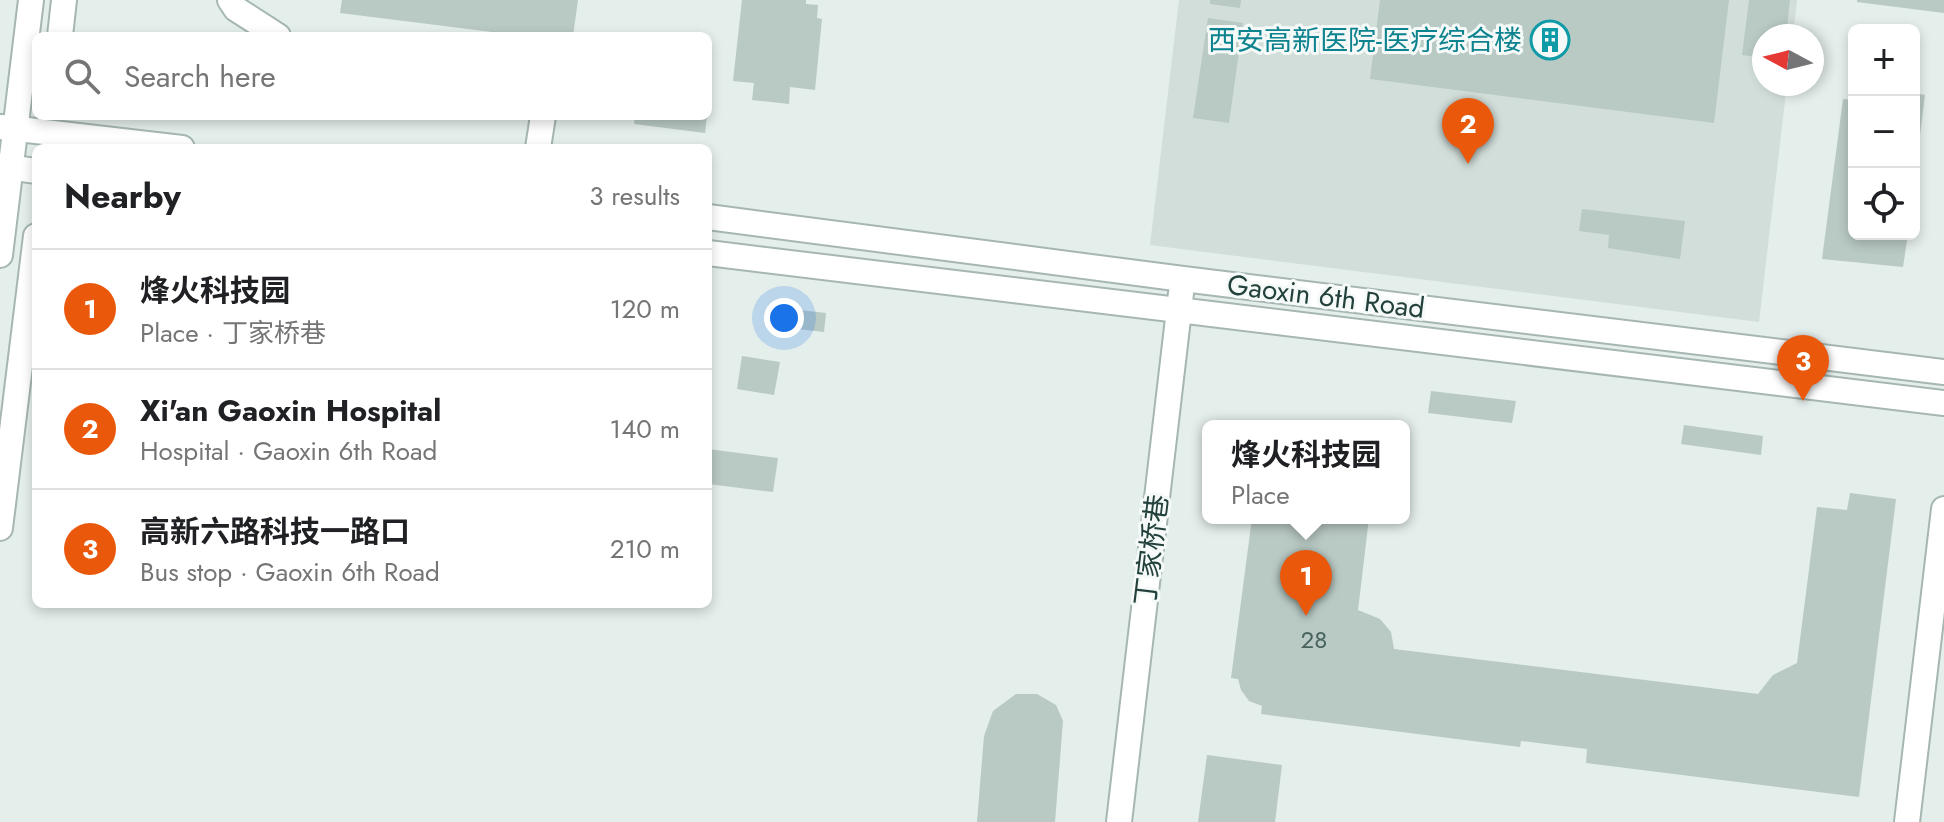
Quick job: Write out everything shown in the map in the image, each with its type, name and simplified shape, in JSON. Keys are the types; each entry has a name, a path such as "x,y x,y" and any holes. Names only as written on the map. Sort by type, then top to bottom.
{"street":[{"path":"0,255 8,128 31,0"},
{"path":"60,32 64,0"},
{"path":"230,0 236,9 272,32"},
{"path":"539,144 542,120"},
{"path":"8,128 149,144"},
{"path":"5,166 32,170"},
{"name":"Gaoxin 6th Road","path":"712,218 1183,279 1944,372"},
{"name":"Gaoxin 6th Road","path":"712,253 1944,403"},
{"path":"0,528 32,268"},
{"name":"丁家桥巷","path":"1119,822 1183,279"},
{"path":"1907,822 1944,509"}],"shaded area":[{"path":"1179,0 1797,0 1794,24 1752,24 1752,96 1786,96 1759,322 1150,245"}],"building":[{"path":"342,0 578,0 574,32 491,32 340,13"},
{"path":"742,0 806,0 806,4 818,5 817,18 822,19 815,90 790,87 789,104 752,100 754,83 733,81"},
{"path":"1210,0 1241,0 1240,8 1210,4"},
{"name":"西安高新医院-医疗综合楼","path":"1380,0 1729,0 1714,123 1370,79"},
{"path":"1749,0 1790,0 1787,24 1752,24 1752,56 1742,55"},
{"path":"1944,0 1944,13 1857,2"},
{"path":"1208,18 1243,23 1229,123 1193,118"},
{"path":"1920,94 1925,95 1920,136"},
{"path":"1843,99 1848,99 1848,240 1907,240 1903,267 1822,259"},
{"path":"634,120 707,120 705,133 634,124"},
{"path":"1582,209 1685,221 1680,259 1608,248 1609,235 1579,231"},
{"path":"773,307 826,313 824,332 770,326"},
{"path":"742,356 780,362 774,395 737,389"},
{"path":"1431,391 1516,401 1512,423 1428,413"},
{"path":"1684,425 1763,436 1761,455 1681,444"},
{"path":"712,450 778,458 773,492 712,484"},
{"path":"1850,493 1896,499 1859,797 1586,763 1587,749 1521,741 1520,747 1261,714 1262,706 1249,701 1238,679 1231,678 1251,524 1368,524 1358,610 1380,619 1391,632 1394,649 1758,694 1773,675 1797,663 1817,507 1847,510"},
{"path":"1016,694 1037,694 1056,705 1063,721 1055,822 977,822 984,736 993,711"},
{"path":"1207,755 1282,765 1275,822 1198,822"}],"place":[{"name":"西安高新医院-医疗综合楼","path":"1550,40"},
{"name":"Xi'an Gaoxin Hospital","path":"1468,164"},
{"name":"高新六路科技一路口","path":"1803,401"},
{"name":"烽火科技园","path":"1306,616"}]}
